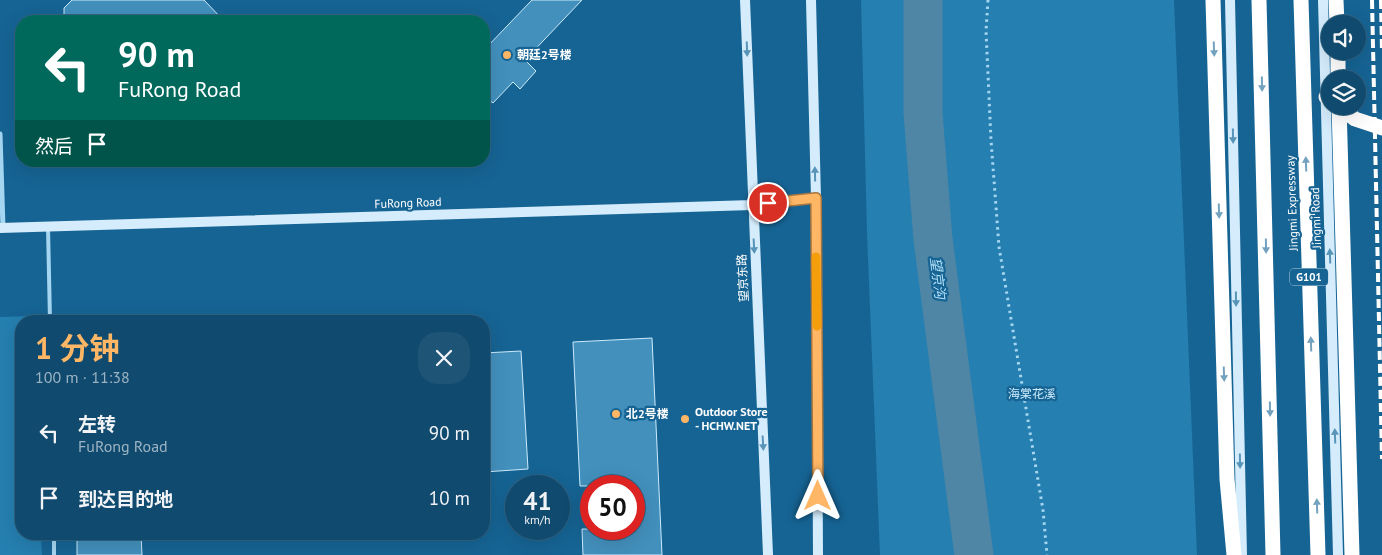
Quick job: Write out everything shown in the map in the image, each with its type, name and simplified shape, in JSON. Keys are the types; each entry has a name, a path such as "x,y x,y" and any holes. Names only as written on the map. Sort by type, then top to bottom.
{"highway":[{"path":"1213,0 1227,479 1234,555"},
{"path":"1260,0 1273,555"},
{"name":"Jingmi Expressway","path":"1301,0 1318,555"},
{"path":"1336,0 1337,15"},
{"path":"1334,115 1352,555"},
{"path":"1350,115 1355,119 1382,128"}],"main road":[{"name":"望京东路","path":"745,0 768,555"},
{"path":"811,0 816,198 818,555"},
{"path":"1230,0 1242,555"},
{"name":"Jingmi Road","path":"1323,0 1330,70"},
{"name":"Jingmi Road","path":"1333,115 1338,555"},
{"name":"FuRong Road","path":"1,228 752,205 816,198"}],"street":[{"path":"0,134 1,228"}],"lane":[{"path":"48,227 50,315"},
{"path":"54,540 54,555"}],"path":[{"path":"988,0 986,31 991,140 999,247 1043,510 1047,555"}],"green space":[{"name":"海棠花溪","path":"861,0 1174,0 1197,555 880,555 867,233"},
{"path":"0,317 15,317 15,540 41,540 42,555 0,555"}],"building":[{"path":"72,0 204,0 218,15 64,15 64,8"},
{"name":"朝廷2号楼","path":"532,0 582,0 525,60 536,71 520,89 513,82 493,103 490,101 490,44"},
{"name":"北2号楼","path":"652,338 662,555 583,555 582,540 645,540 645,475 580,475 580,486 573,342"},
{"path":"521,351 528,469 490,472 490,353"},
{"path":"77,540 141,540 142,555 77,555"}],"waterway":[{"name":"望京沟","path":"923,0 923,113 933,239 974,555"}],"railway":[{"path":"1372,0 1382,459"},
{"path":"1381,0 1382,52"}],"slow traffic":[{"path":"816,257 817,326"}],"place":[{"name":"朝廷2号楼","path":"507,55"},
{"name":"北2号楼","path":"616,414"},
{"name":"Outdoor Store - HCHW.NET","path":"685,419"}],"route":[{"path":"768,203 816,198 818,496"}]}
